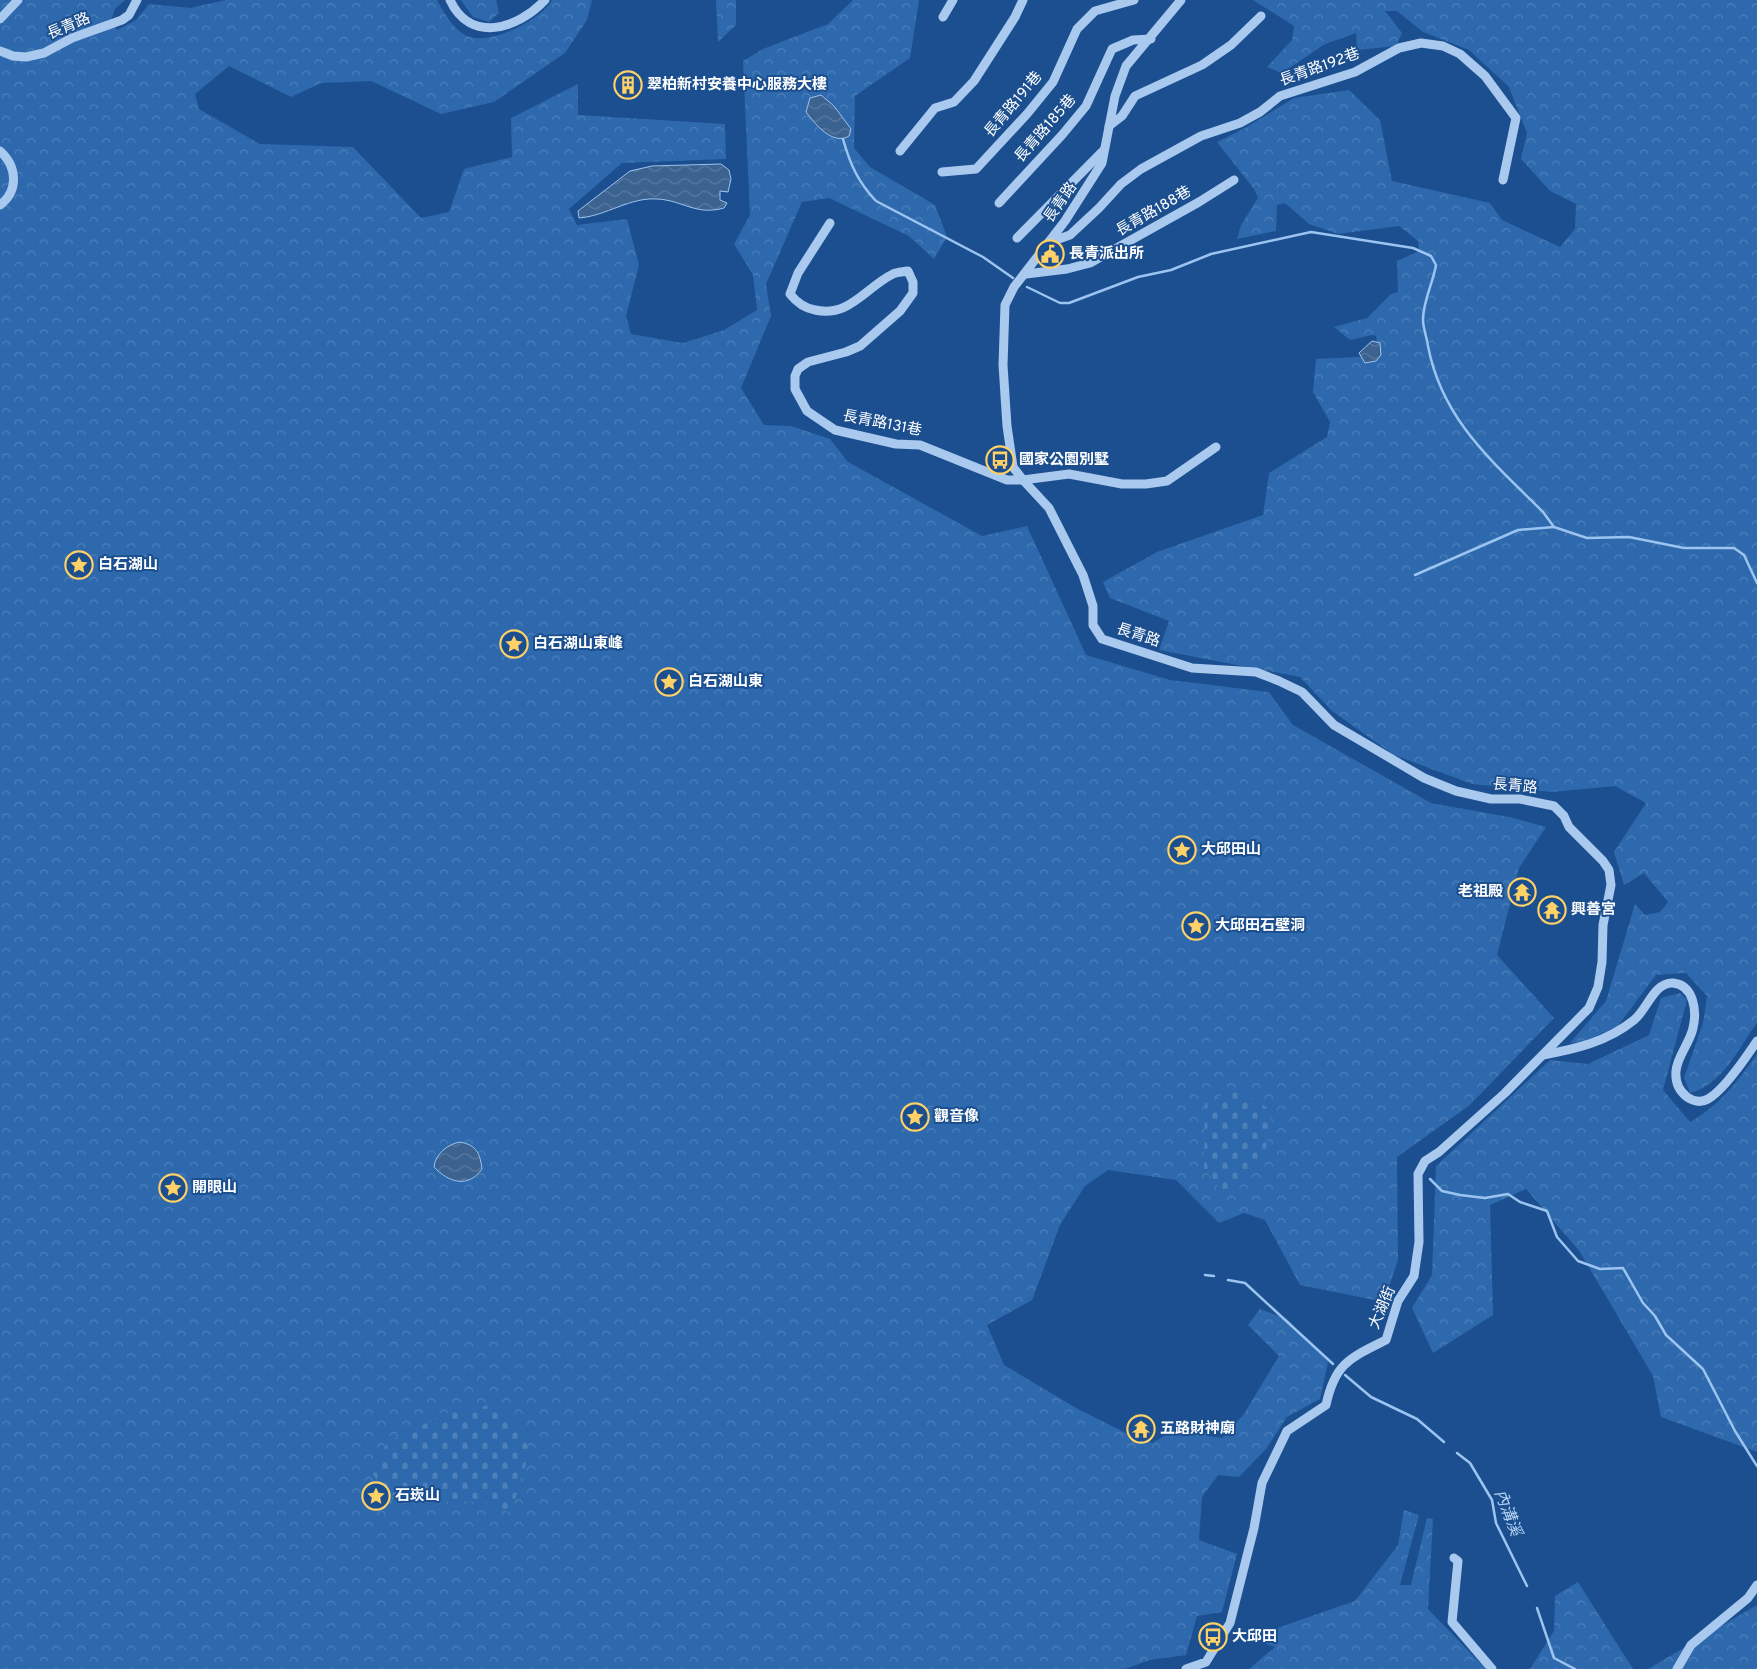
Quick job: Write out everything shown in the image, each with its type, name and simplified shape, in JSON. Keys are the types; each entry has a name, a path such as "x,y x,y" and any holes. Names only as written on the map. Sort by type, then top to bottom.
{"street":[{"path":"0,19 18,0"},
{"name":"長青路","path":"0,51 13,56 26,57 44,53 72,38 112,26 129,15 137,0"},
{"path":"450,0 456,11 472,24 481,28 492,28 528,14 545,0"},
{"path":"943,17 953,0"},
{"path":"900,151 935,108 954,102 974,81 1015,17 1023,0"},
{"name":"長青路191巷","path":"942,172 976,169 1027,114 1053,82 1077,29 1095,10 1134,0"},
{"name":"長青路","path":"1181,0 1123,72 1103,151 1102,163 1049,242 1014,288 1005,305 1002,328 1005,399 1013,467 1022,480 1049,508 1083,575 1093,606 1094,625 1102,639 1192,668 1256,672 1302,692 1334,725 1424,778 1456,791 1491,800 1520,799 1541,802 1554,806 1564,816 1569,827 1603,861 1609,870 1611,885 1603,925 1602,962 1598,987 1589,1008 1542,1055"},
{"path":"1109,126 1122,116 1135,96 1202,65 1230,44 1261,16"},
{"name":"長青路185巷","path":"999,203 1086,106 1112,49 1133,40 1151,39"},
{"name":"長青路192巷","path":"1049,242 1070,236 1121,184 1141,169 1201,136 1253,116 1280,96 1355,72 1399,48 1421,43 1443,46 1460,54 1485,76 1508,104 1516,118 1503,180"},
{"path":"0,151 10,164 14,180 11,194 0,205"},
{"path":"1017,238 1103,151"},
{"name":"長青路188巷","path":"1026,274 1067,269 1090,263 1234,180"},
{"name":"長青路131巷","path":"830,223 798,273 790,294 796,302 808,308 826,312 844,309 894,273 908,272 913,282 913,293 900,311 860,346 846,352 808,362 798,369 795,376 795,389 807,411 835,430 896,444 920,445 1007,480 1069,474 1122,484 1166,481 1216,447"},
{"path":"1542,1055 1579,1048 1609,1037 1635,1020 1662,985 1671,983 1682,984 1688,988 1692,1000 1693,1028 1676,1068 1676,1083 1680,1092 1691,1100 1702,1101 1710,1098 1741,1064 1757,1041"},
{"name":"大湖街","path":"1186,1669 1206,1662 1230,1623 1254,1528 1262,1482 1287,1430 1326,1405 1329,1388 1342,1365 1386,1340 1398,1301 1414,1276 1420,1242 1418,1174 1425,1161 1439,1152 1505,1093 1542,1055"},
{"path":"1454,1558 1458,1562 1452,1622 1492,1669"},
{"path":"1677,1669 1691,1645 1748,1598 1757,1584"}],"green space":[{"path":"0,0 125,0 115,9 111,20 117,30 136,20 149,4 190,8 226,0 437,0 458,30 467,36 477,38 501,34 526,23 546,8 552,0 592,0 587,20 565,53 494,102 441,114 371,81 321,83 291,97 229,66 195,94 199,109 260,144 353,147 421,218 449,212 464,169 512,157 511,118 578,84 578,115 725,124 726,159 622,163 569,209 577,225 627,219 639,265 626,316 631,334 683,343 724,330 757,310 753,275 734,244 750,215 743,61 763,49 828,24 853,0 919,0 910,58 855,96 854,148 870,167 935,205 947,237 934,259 909,236 829,198 802,202 766,284 771,316 741,388 764,425 791,426 830,439 848,462 982,536 1027,526 1086,655 1170,680 1269,692 1293,725 1431,803 1509,817 1546,827 1519,868 1497,955 1554,1018 1470,1105 1397,1157 1398,1260 1384,1302 1300,1285 1265,1220 1244,1213 1219,1223 1176,1180 1108,1170 1085,1186 1060,1225 1032,1300 987,1325 1004,1365 1078,1409 1126,1433 1152,1443 1176,1429 1203,1418 1208,1436 1222,1438 1244,1414 1279,1356 1248,1325 1260,1309 1287,1319 1328,1362 1320,1399 1287,1417 1266,1449 1239,1477 1218,1475 1202,1497 1199,1540 1237,1554 1222,1612 1197,1616 1186,1655 1150,1660 1125,1669 0,1669"},
{"path":"461,0 496,0 499,13 489,22 473,17"},
{"path":"716,0 736,0 736,25 718,42"},
{"path":"1253,0 1757,0 1757,1023 1721,1074 1701,1089 1690,1093 1684,1078 1703,1023 1707,996 1686,973 1656,975 1617,1027 1582,1042 1570,1043 1606,1001 1635,904 1645,915 1660,912 1668,902 1644,873 1624,885 1614,852 1646,803 1615,786 1551,792 1472,784 1394,755 1332,711 1300,677 1159,650 1169,621 1110,598 1103,582 1157,552 1263,515 1269,473 1327,437 1330,422 1313,392 1316,359 1378,356 1376,336 1372,335 1350,340 1334,327 1367,318 1391,294 1398,292 1397,261 1419,251 1418,241 1399,226 1338,234 1309,224 1285,203 1277,205 1276,231 1237,239 1241,225 1258,198 1254,189 1217,142 1245,128 1294,98 1349,90 1380,120 1392,181 1490,203 1502,220 1560,247 1575,229 1576,204 1550,191 1521,159 1527,133 1509,87 1469,50 1423,32 1397,11 1385,11 1402,33 1396,46 1357,50 1356,33 1325,44 1282,73 1267,67 1292,40 1294,26"},
{"path":"1680,993 1687,1000 1663,1090 1690,1122 1719,1100 1735,1083 1757,1054 1757,1452 1661,1417 1653,1376 1580,1252 1526,1189 1490,1205 1493,1315 1433,1353 1412,1308 1432,1275 1436,1166 1550,1060 1588,1064 1649,1035 1661,998"},
{"path":"1238,1087 1266,1107 1271,1120 1267,1132 1266,1150 1261,1163 1243,1180 1223,1192 1204,1169 1205,1103"},
{"path":"490,1405 522,1426 529,1453 511,1513 480,1501 395,1504 372,1473 388,1442 447,1413"},
{"path":"1404,1510 1419,1515 1400,1585 1411,1585 1427,1518 1433,1519 1428,1609 1486,1669 1249,1669 1275,1647 1248,1638 1355,1601 1398,1545"},
{"path":"1578,1582 1633,1669 1530,1669 1554,1631 1555,1596"},
{"path":"1757,1605 1757,1669 1648,1669"}],"water":[{"path":"821,95 834,106 851,129 849,136 837,138 831,136 819,128 806,112 810,98"},
{"path":"721,164 729,170 731,179 728,192 720,191 720,200 727,203 724,208 705,210 666,200 647,199 589,217 579,218 578,211 630,171 652,166"},
{"path":"1372,341 1380,343 1381,355 1376,361 1365,363 1359,353"},
{"path":"460,1142 470,1145 477,1151 482,1169 471,1179 464,1181 458,1181 445,1176 434,1167 437,1158 443,1150"}],"waterway":[{"path":"843,139 855,172 864,187 876,201 983,257 1013,278"},
{"path":"1027,287 1060,303 1069,303 1138,277 1171,270 1211,254 1311,232 1413,248 1431,256 1436,265 1423,313 1423,323 1435,372 1445,396 1457,418 1472,438 1488,457 1543,512 1554,527 1587,538 1629,537 1684,548 1734,548 1744,555 1757,583"},
{"path":"1415,575 1518,530 1554,527"},
{"path":"1430,1179 1442,1191 1485,1198 1508,1194 1520,1202 1547,1211 1557,1237 1578,1261 1600,1269 1623,1268 1643,1303 1655,1316 1666,1335 1703,1369 1735,1431 1757,1466"},
{"name":"內溝溪","path":"1205,1275 1214,1276"},
{"name":"內溝溪","path":"1228,1280 1245,1283 1333,1364"},
{"name":"內溝溪","path":"1345,1375 1371,1397 1417,1419 1444,1442"},
{"name":"內溝溪","path":"1457,1453 1470,1463 1492,1500 1496,1523 1527,1586"},
{"name":"內溝溪","path":"1537,1608 1554,1658 1575,1669"}],"place":[{"name":"翠柏新村安養中心服務大樓","path":"628,85"},
{"name":"長青派出所","path":"1050,254"},
{"name":"國家公園別墅","path":"1000,460"},
{"name":"白石湖山","path":"79,565"},
{"name":"白石湖山東峰","path":"514,644"},
{"name":"白石湖山東","path":"669,682"},
{"name":"大邱田山","path":"1182,850"},
{"name":"老祖殿","path":"1522,892"},
{"name":"興善宮","path":"1552,910"},
{"name":"大邱田石壁洞","path":"1196,926"},
{"name":"觀音像","path":"915,1117"},
{"name":"開眼山","path":"173,1188"},
{"name":"五路財神廟","path":"1141,1429"},
{"name":"石崁山","path":"376,1496"},
{"name":"大邱田","path":"1213,1637"}]}
